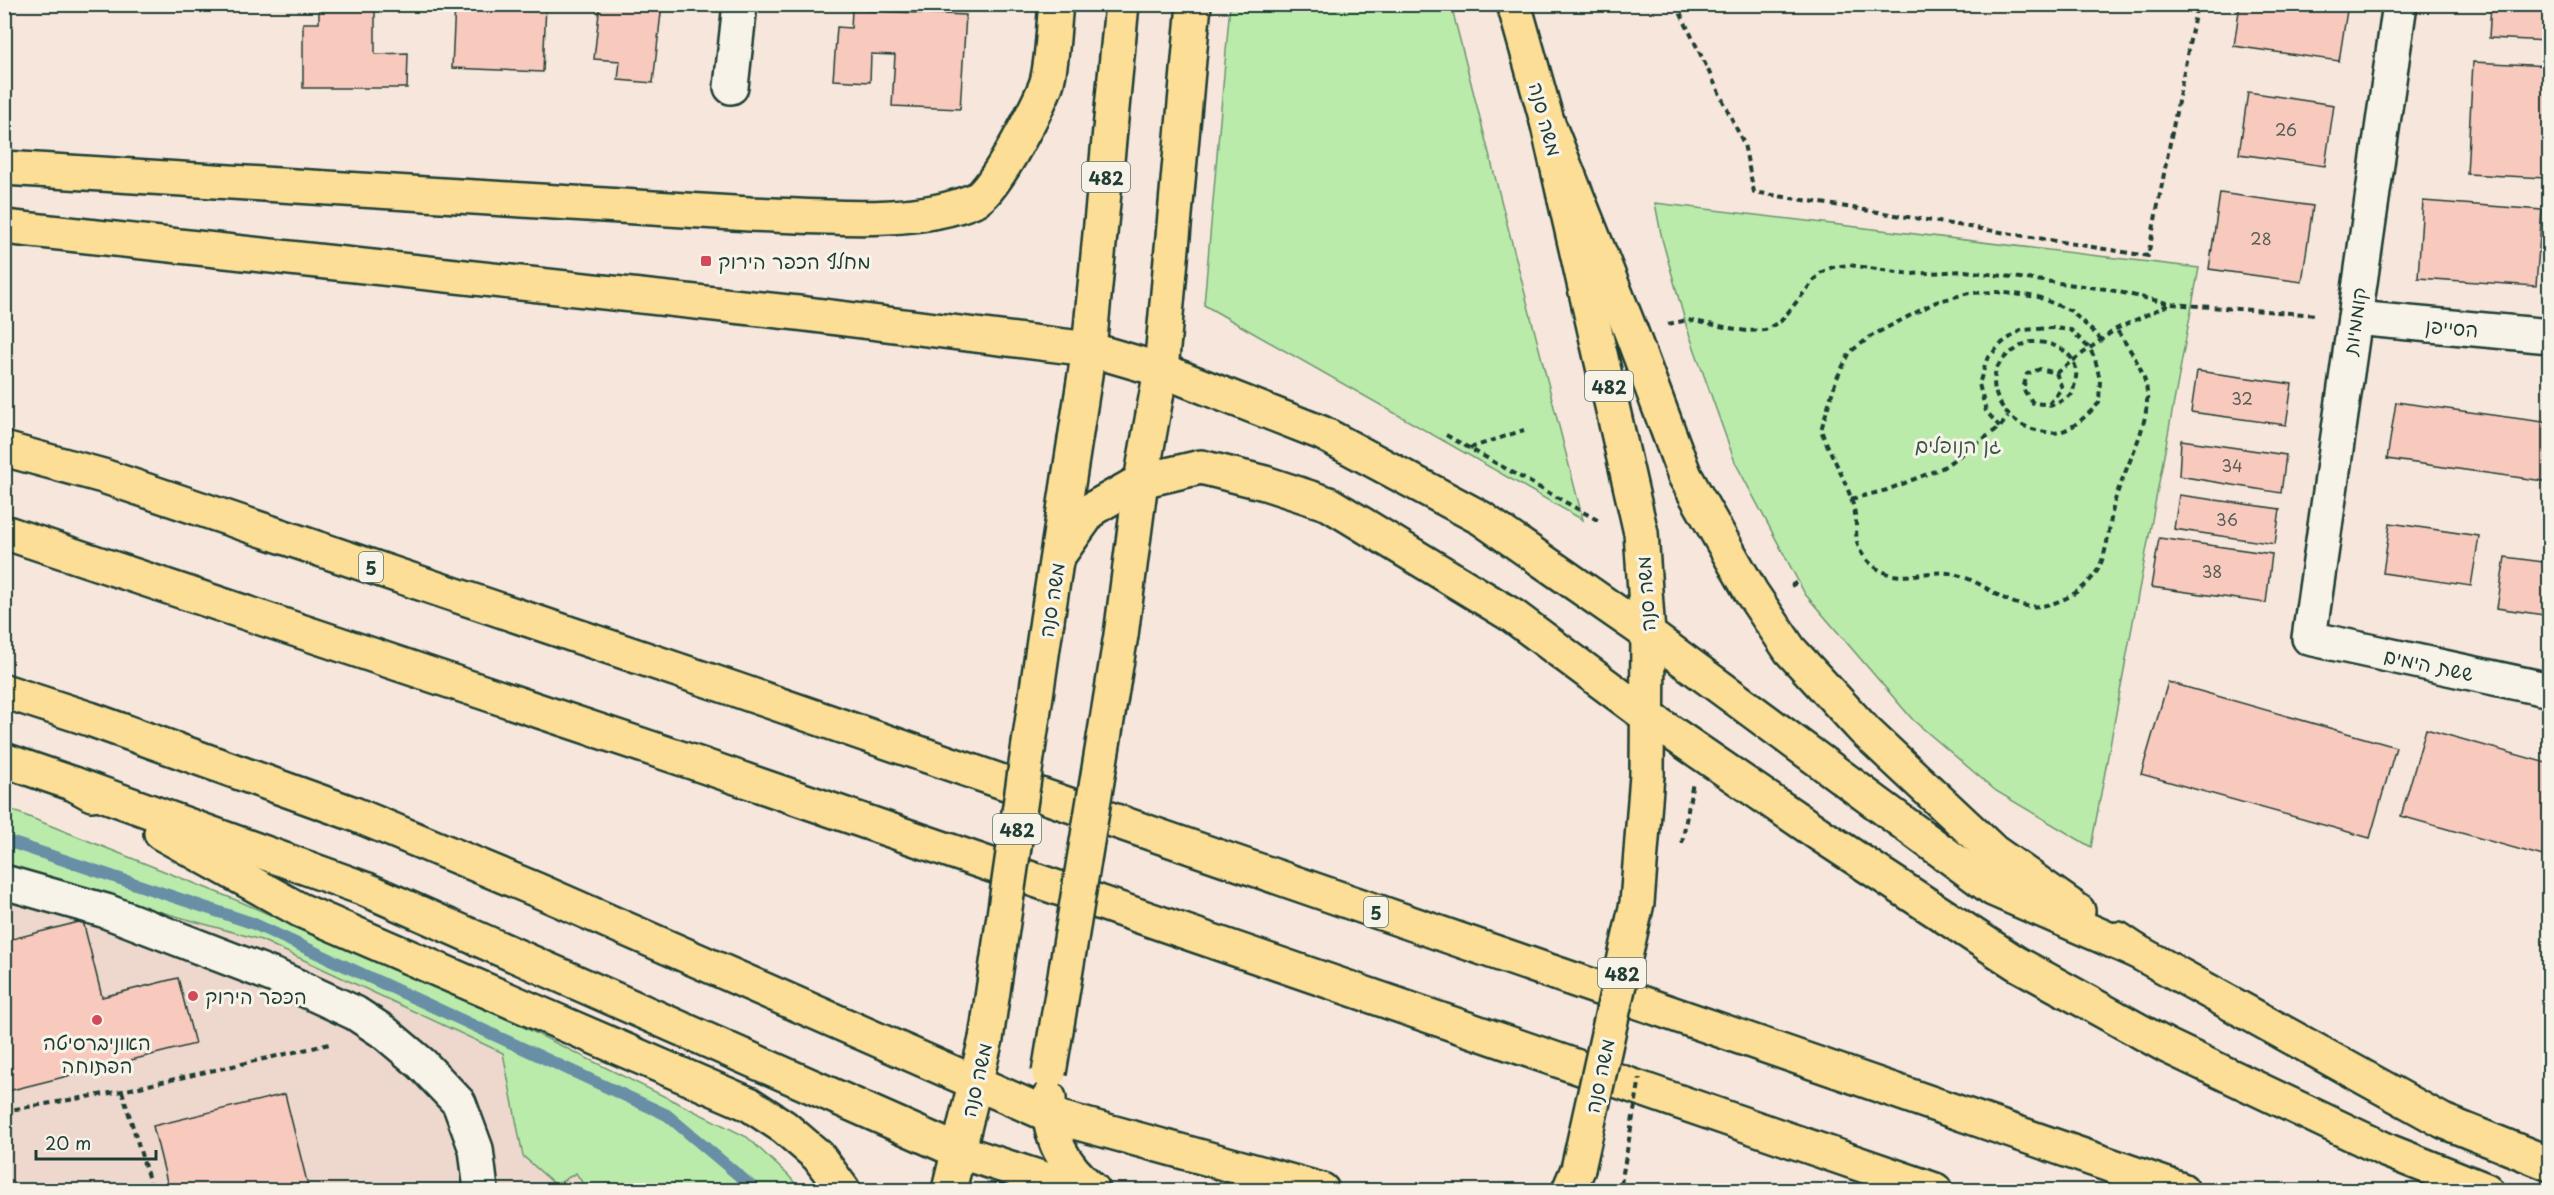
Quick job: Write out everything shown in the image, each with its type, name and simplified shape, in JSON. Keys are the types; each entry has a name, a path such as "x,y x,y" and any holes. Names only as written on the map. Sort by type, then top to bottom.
{"main road":[{"path":"4,168 750,214 855,217 928,214 980,198 1013,153 1047,82 1056,4"},
{"name":"משה סנה","path":"949,1191 986,1039 1047,620 1059,555 1089,349 1122,4"},
{"path":"1093,1191 1072,1173 1059,1150 1049,1115 1049,1072 1121,635 1141,481 1161,370 1194,4"},
{"name":"משה סנה","path":"1514,4 1547,121 1641,533 1648,634 1647,775 1637,903 1574,1180"},
{"path":"1547,121 1631,332 1685,476 1751,592 1790,650 1864,730 1994,852 2136,951"},
{"path":"4,227 786,312 1089,349 1161,370 1322,434 1481,518 1648,634 1993,889 2136,951 2443,1121 2550,1164"},
{"name":"5","path":"4,449 103,476 725,686 2182,1191"},
{"path":"1059,555 1092,509 1141,481 1201,467 1265,483 1329,504 1513,616 1647,716 1822,836 2016,963 2178,1051 2388,1151 2486,1191"},
{"path":"4,532 701,765 1935,1191"},
{"path":"4,691 90,719 364,819 537,890 1049,1115 1322,1191"},
{"path":"4,760 365,889 958,1151 1078,1191"},
{"path":"74,784 300,910 749,1104 784,1127 818,1156 843,1191"}],"street":[{"path":"731,87 740,4"},
{"name":"קוממיות","path":"2309,638 2400,4"},
{"name":"הסייפן","path":"2355,318 2550,336"},
{"name":"ששת הימים","path":"2309,638 2550,690"},
{"path":"4,882 106,911 277,977 356,1013 384,1032 422,1064 459,1104 476,1149 481,1191"}],"path":[{"path":"1676,4 1744,144 1754,192 2148,256 2197,4"},
{"path":"1631,332 1688,320 1746,331 1765,330 1781,321 1820,273 1833,267 1849,265 1911,274 1965,271 2106,289 2170,304 2355,318"},
{"path":"2102,340 2071,311 2038,297 1997,292 1969,293 1936,302 1873,335 1850,352 1836,380 1821,430 1851,499 1855,516 1855,540 1866,559 1882,572 1915,576 1956,574 2016,605 2034,607 2054,603 2080,590 2096,573 2107,550 2115,499 2144,422 2146,386 2137,360 2116,329"},
{"path":"2000,427 1986,411 1979,384 1987,359 2002,343 2022,330 2053,328 2071,330 2090,349 2100,380 2099,404 2082,421 2057,433 2030,429 2008,417 1998,403 1994,378 2004,356 2029,342 2058,346 2074,362 2077,373 2072,394 2055,405 2033,403 2023,389 2027,374 2040,369 2056,373 2074,362 2090,349 2116,329 2170,304"},
{"path":"2049,404 2062,388 2056,373"},
{"path":"1851,499 1887,490 1942,468 2000,427 2008,417"},
{"path":"1470,448 1524,430"},
{"path":"4,1111 122,1090 384,1032"},
{"path":"122,1090 152,1191"},
{"path":"1618,1191 1621,1184"}],"shaded area":[{"name":"הכפר הירוק","path":"4,868 261,940 503,1053 719,1190 5,1190"}],"green space":[{"path":"1230,5 1451,5 1583,520 1204,305"},
{"name":"גן הנופלים","path":"1655,203 2199,268 2091,847 1996,791 1913,720 1805,594 1735,462 1687,328 1662,239"},
{"path":"4,807 241,902 507,1019 747,1137 801,1190 587,1190 576,1173 556,1185 523,1156 503,1053 261,940 5,868"}],"building":[{"path":"319,4 375,4 375,54 408,53 407,88 303,88 303,23 319,23"},
{"path":"455,4 546,4 543,72 452,68"},
{"path":"600,4 662,4 653,83 618,80 620,61 594,59"},
{"path":"2240,4 2348,4 2339,61 2234,46"},
{"path":"2491,4 2550,4 2550,41 2489,38"},
{"path":"852,10 966,15 960,109 892,106 895,55 871,54 870,82 833,80 837,27 851,28"},
{"path":"2473,62 2550,66 2546,178 2467,174"},
{"path":"2248,92 2334,105 2325,166 2239,154"},
{"path":"2220,193 2313,206 2302,282 2209,269"},
{"path":"2423,201 2542,210 2536,286 2418,278"},
{"path":"2197,371 2292,384 2286,425 2191,412"},
{"path":"2396,402 2550,423 2550,482 2387,459"},
{"path":"2181,440 2286,455 2281,493 2179,476"},
{"path":"2179,495 2280,509 2275,544 2174,529"},
{"path":"2390,523 2479,536 2471,586 2383,573"},
{"path":"2159,538 2272,554 2266,603 2151,587"},
{"path":"2505,557 2550,563 2550,616 2497,608"},
{"path":"2168,682 2396,747 2370,838 2141,774"},
{"path":"2426,729 2550,764 2550,858 2401,816"},
{"name":"האוניברסיטה הפתוחה","path":"83,921 102,997 178,978 195,1044 4,1092 4,941"},
{"name":"האוניברסיטה הפתוחה","path":"285,1094 309,1190 169,1190 153,1126"}],"waterway":[{"path":"4,840 252,923 667,1115 756,1190"}],"place":[{"name":"מחלף הכפר הירוק","path":"706,261"},
{"name":"הכפר הירוק","path":"193,996"},
{"name":"האוניברסיטה הפתוחה","path":"97,1020"}]}
